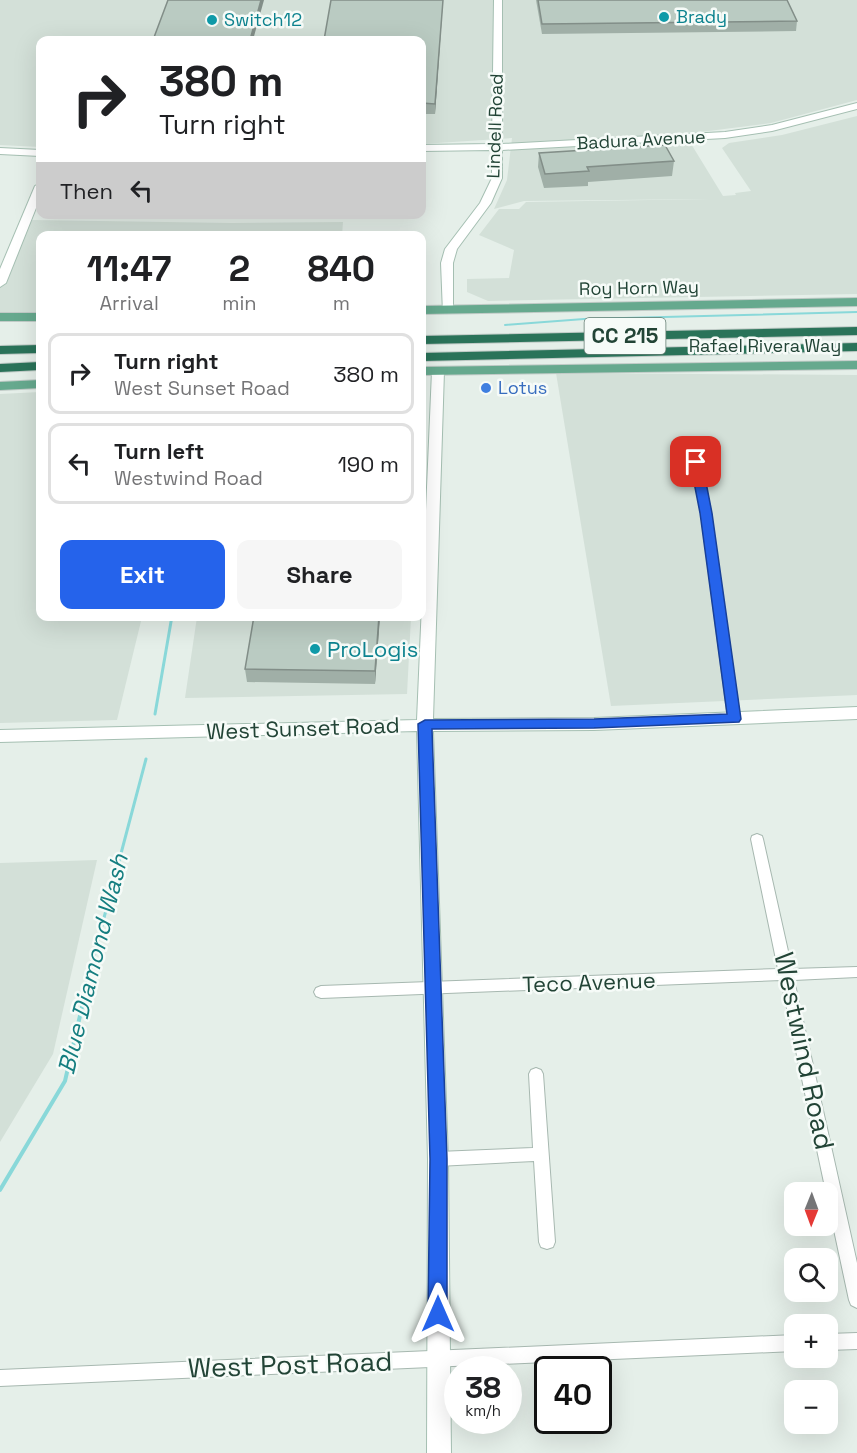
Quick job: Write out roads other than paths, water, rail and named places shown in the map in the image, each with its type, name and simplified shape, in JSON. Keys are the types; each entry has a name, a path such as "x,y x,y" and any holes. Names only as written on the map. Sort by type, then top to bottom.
{"highway":[{"name":"CC 215","path":"426,340 857,329"},
{"path":"0,339 36,340"},
{"name":"CC 215","path":"426,357 857,347"},
{"path":"0,350 36,349"},
{"path":"632,351 669,354 857,355"},
{"path":"0,363 36,364"},
{"path":"0,368 36,364"}],"main road":[{"name":"Roy Horn Way","path":"426,310 857,302"},
{"path":"0,317 36,317"},
{"name":"Rafael Rivera Way","path":"430,371 857,365"},
{"path":"0,386 36,384"}],"street":[{"name":"Lindell Road","path":"447,310 447,263 451,249 485,203 497,178 498,0"},
{"name":"Badura Avenue","path":"426,148 497,147 725,135 772,128 857,106"},
{"path":"0,151 36,153"},
{"path":"0,283 36,196"},
{"path":"430,371 425,724 431,988 438,1159 439,1453"},
{"path":"692,442 706,513 734,719"},
{"name":"West Sunset Road","path":"0,736 425,724 594,724 857,713"},
{"name":"Westwind Road","path":"757,838 857,1300"},
{"name":"Teco Avenue","path":"321,992 857,972"},
{"path":"536,1074 547,1242"},
{"path":"438,1159 541,1154"},
{"path":"838,1342 857,1341"},
{"name":"West Post Road","path":"0,1378 784,1343"}],"waterway":[{"path":"505,325 584,319 857,312"},
{"path":"155,714 171,621"},
{"name":"Blue Diamond Wash","path":"96,948 146,759"},
{"name":"Blue Diamond Wash","path":"0,1190 65,1081 96,946"}],"place":[{"name":"Brady","path":"664,17"},
{"name":"Switch12","path":"212,20"},
{"name":"Lotus","path":"486,388"},
{"name":"ProLogis","path":"315,649"}]}
